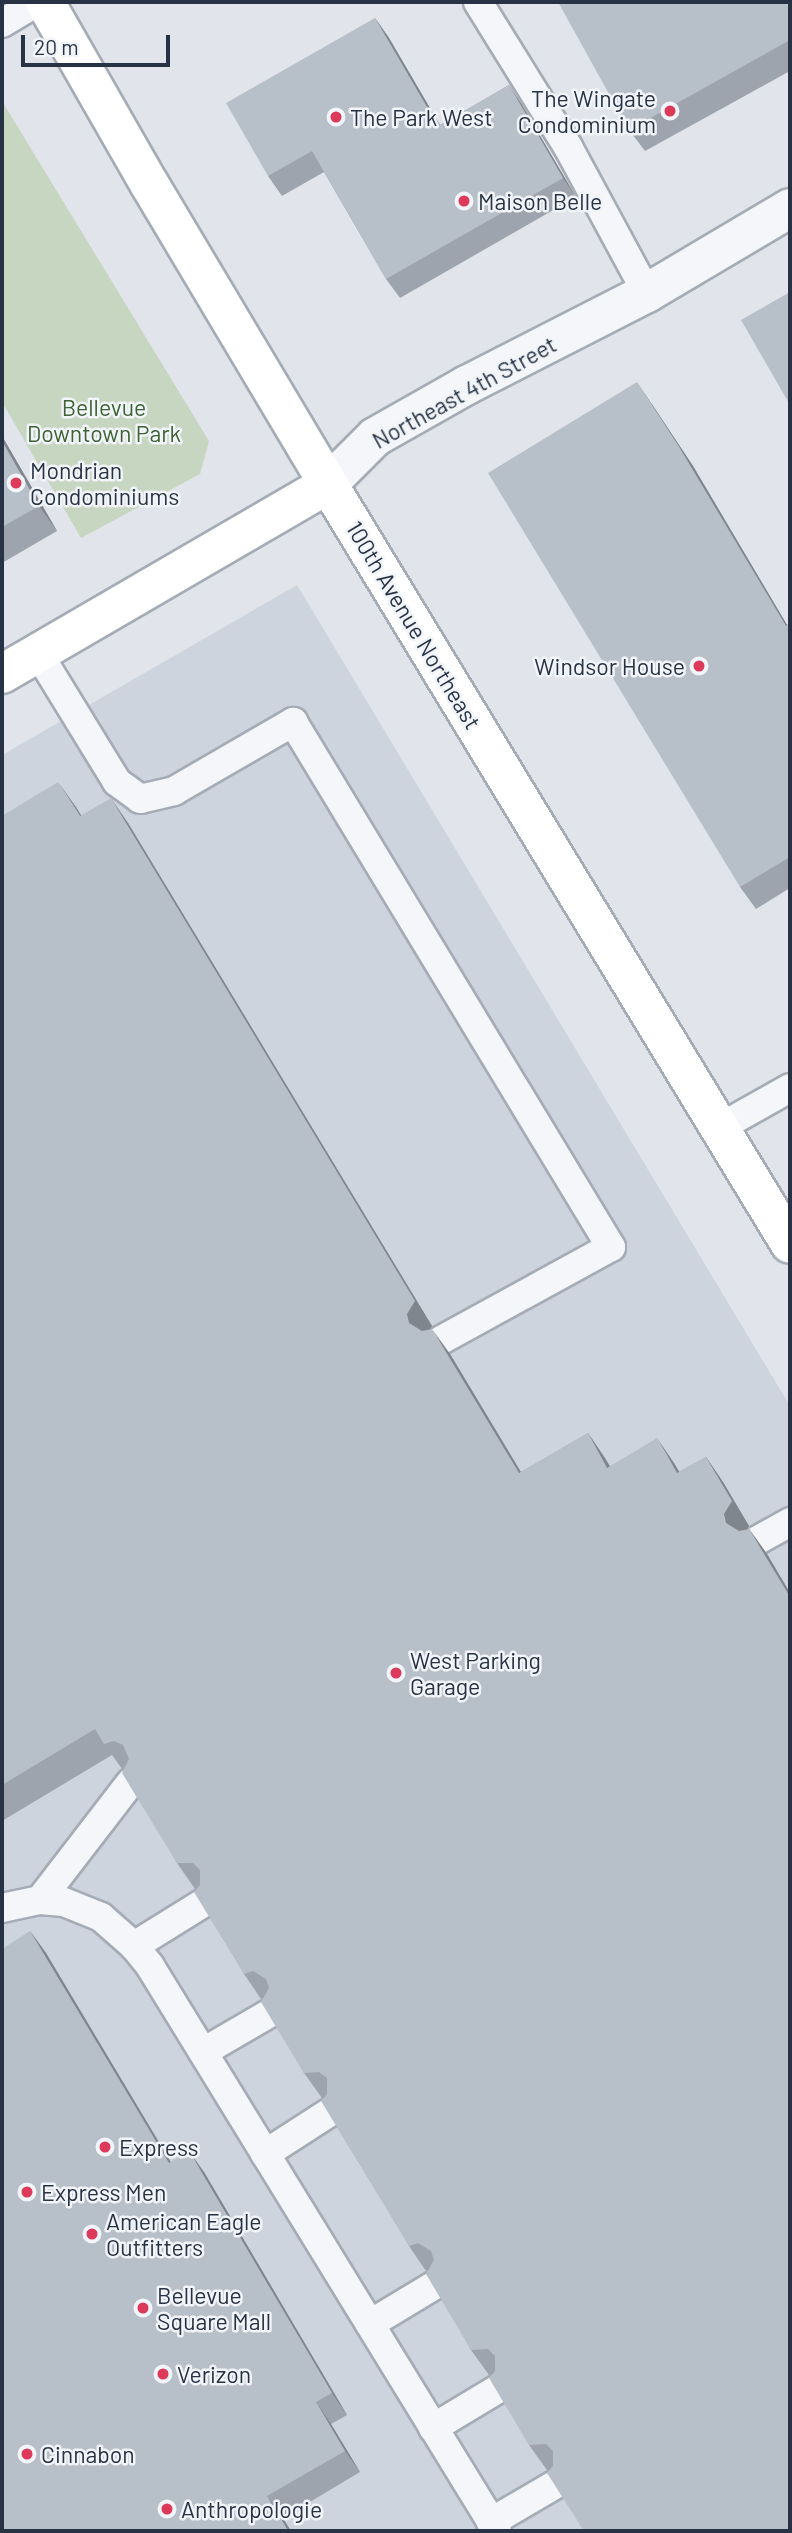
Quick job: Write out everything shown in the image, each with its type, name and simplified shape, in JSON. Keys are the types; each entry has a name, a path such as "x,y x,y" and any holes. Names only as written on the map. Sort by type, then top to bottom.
{"main road":[{"name":"100th Avenue Northeast","path":"45,2 150,185 328,484 790,1244"},
{"name":"Northeast 4th Street","path":"2,674 328,484"}],"street":[{"name":"Northeast 4th Street","path":"328,484 375,437 467,385 648,293 790,208"}],"lane":[{"path":"2,23 37,2"},
{"path":"478,2 568,147 648,293"},
{"path":"38,653 117,782 140,799 174,791 293,722 611,1247 441,1340"},
{"path":"719,1128 790,1088"},
{"path":"758,1541 790,1522"},
{"path":"40,1900 130,1783"},
{"path":"2,1908 40,1900 64,1902 101,1917 134,1946 494,2527 556,2484"},
{"path":"134,1946 203,1903"},
{"path":"202,2052 270,2013"},
{"path":"265,2154 330,2112"},
{"path":"370,2324 435,2285"},
{"path":"433,2428 498,2389"}],"shaded area":[{"path":"297,585 790,1406 790,2531 2,2531 2,755"}],"green space":[{"name":"Bellevue Downtown Park","path":"2,101 209,441 200,474 81,538 2,402"}],"building":[{"name":"The Wingate Condominium","path":"558,2 786,2 790,9 790,40 629,130"},
{"path":"375,18 438,126 509,85 563,178 386,279 312,151 268,176 226,103"},
{"path":"790,292 790,405 741,320"},
{"name":"Windsor House","path":"637,382 678,445 786,626 790,623 790,857 740,887 488,473"},
{"path":"2,441 39,506 2,527"},
{"name":"West Parking Garage","path":"58,782 80,816 111,798 415,1301 407,1314 409,1323 422,1331 432,1329 519,1473 588,1433 607,1468 657,1438 677,1473 706,1457 732,1501 724,1514 726,1523 739,1531 749,1529 790,1597 790,2531 584,2531 547,2473 553,2466 553,2451 546,2444 529,2445 489,2378 495,2371 495,2356 488,2349 471,2350 426,2274 434,2260 431,2251 418,2243 409,2246 321,2101 327,2094 327,2078 319,2072 304,2073 261,2002 269,1988 266,1979 253,1971 244,1974 194,1892 200,1885 200,1870 193,1863 177,1863 122,1773 129,1759 123,1745 114,1741 104,1744 95,1729 2,1785 2,816"},
{"name":"Bellevue Square Mall","path":"30,1931 169,2163 189,2151 332,2393 316,2402 345,2451 267,2496 288,2531 2,2531 2,1949"}],"place":[{"name":"The Wingate Condominium","path":"670,111"},
{"name":"The Park West","path":"336,117"},
{"name":"Maison Belle","path":"464,201"},
{"name":"Mondrian Condominiums","path":"16,483"},
{"name":"Windsor House","path":"699,666"},
{"name":"West Parking Garage","path":"396,1673"},
{"name":"Express","path":"105,2147"},
{"name":"Express Men","path":"27,2192"},
{"name":"American Eagle Outfitters","path":"92,2234"},
{"name":"Bellevue Square Mall","path":"143,2308"},
{"name":"Verizon","path":"163,2374"},
{"name":"Cinnabon","path":"27,2454"},
{"name":"Anthropologie","path":"167,2509"}]}
